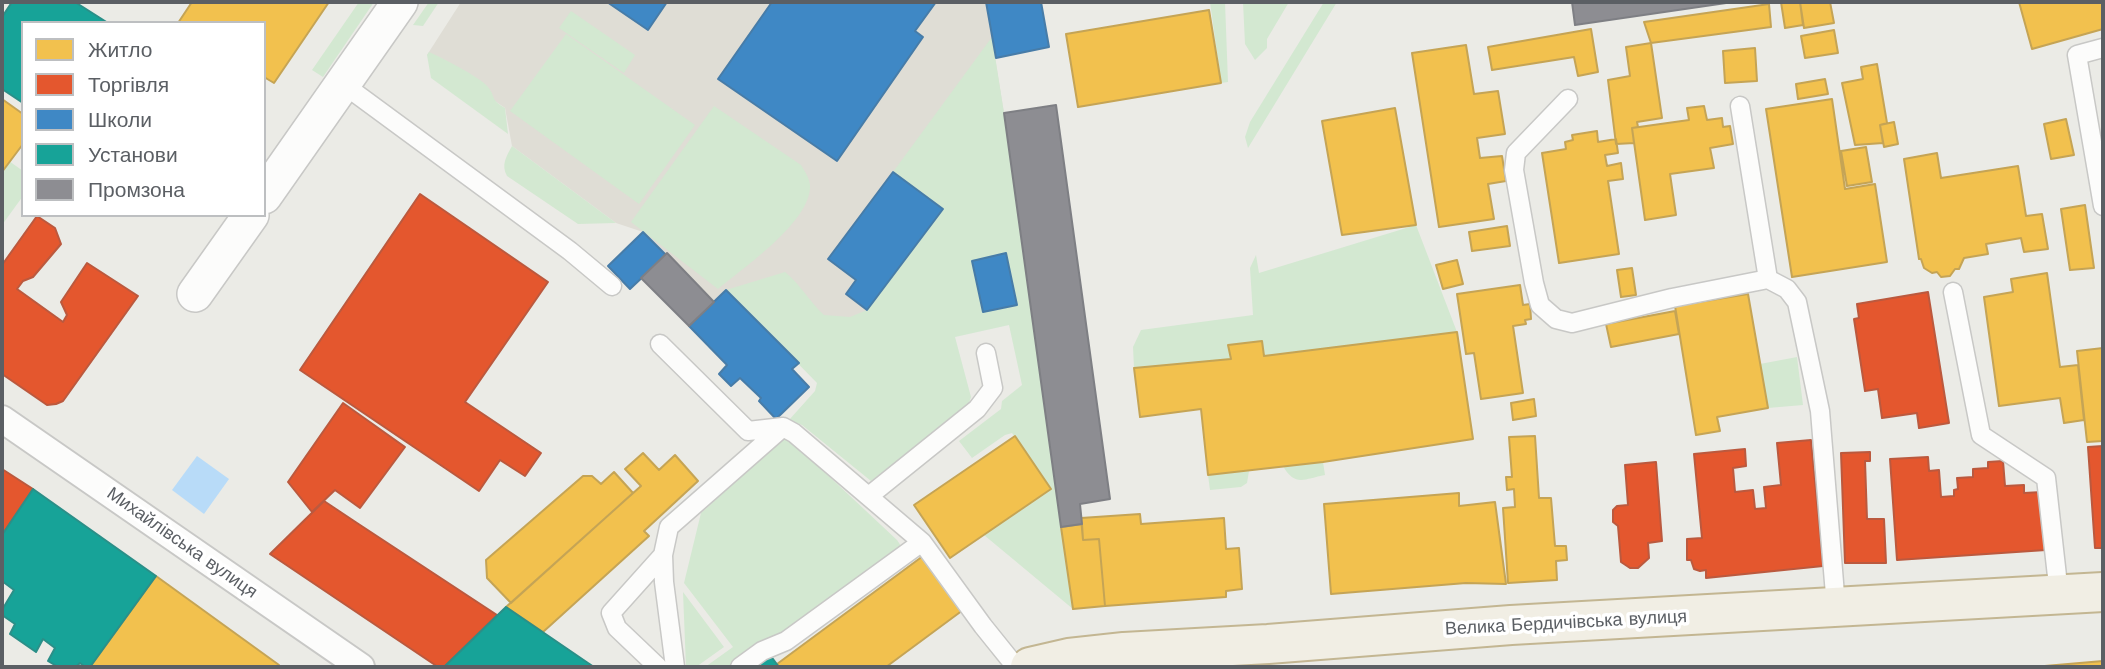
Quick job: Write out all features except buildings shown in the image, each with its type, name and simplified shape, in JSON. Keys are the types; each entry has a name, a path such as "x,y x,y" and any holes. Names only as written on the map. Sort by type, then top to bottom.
{"highway":[{"name":"Велика Бердичівська вулиця","path":"1262,661 1525,625 2103,592"},
{"name":"Велика Бердичівська вулиця","path":"1030,667 1069,658 1125,652 1262,661 2103,616"}],"street":[{"path":"266,193 400,2"},
{"path":"195,294 250,217"},
{"name":"Михайлівська вулиця","path":"2,419 361,667"}],"lane":[{"path":"2103,48 2077,55 2103,206"},
{"path":"343,84 570,251 612,286"},
{"path":"1568,99 1516,153 1514,170 1540,304 1556,319 1573,323 1672,298 1769,279 1787,289 1797,302 1820,411 1836,607"},
{"path":"1740,106 1769,279"},
{"path":"1953,292 1981,435 2046,478 2059,594"},
{"path":"660,344 748,431 783,428 794,433 922,542 1016,667"},
{"path":"869,496 977,409 993,388 986,353"},
{"path":"675,667 664,582 663,555 669,527 783,428"},
{"path":"740,667 762,651 786,641 922,542"},
{"path":"657,667 617,628 611,613 663,555"}],"shaded area":[{"path":"461,2 986,2 1032,319 799,363 726,290 714,302 643,232 616,223 512,146 505,108 427,55"}],"green space":[{"path":"359,2 374,2 323,77 312,70"},
{"path":"429,2 439,2 423,26 413,25"},
{"path":"1210,2 1225,2 1228,82 1221,83"},
{"path":"1243,2 1289,2 1267,39 1267,48 1255,60 1245,44"},
{"path":"1324,2 1337,2 1248,148 1245,137 1250,122"},
{"path":"571,11 635,55 624,73 559,28"},
{"path":"566,34 695,125 639,204 510,111"},
{"path":"992,37 1073,609 984,535 1051,489 1012,433 972,458 959,441 1001,409 1002,401 1022,385 1009,325 955,337 971,397 968,406 871,481 802,425 789,420 815,391 817,383 726,290 785,272 824,315 850,317 867,310 943,209 893,172"},
{"path":"429,52 469,73 488,87 495,100 505,108 508,134 431,78 427,55"},
{"path":"714,106 801,165 810,185 808,199 788,228 774,243 718,289 631,222"},
{"path":"512,146 616,223 578,224 507,176 504,165"},
{"path":"9,161 21,170 21,199 2,225 2,172"},
{"path":"1416,225 1457,332 1264,356 1229,345 1231,359 1134,368 1133,347 1141,330 1253,315 1250,268 1256,255 1259,273"},
{"path":"1797,357 1803,405 1768,408 1760,364"},
{"path":"786,436 901,546 734,667 705,667 733,647 684,583 701,513"},
{"path":"1323,462 1325,475 1301,480 1292,477 1283,466"},
{"path":"1249,471 1247,483 1241,487 1210,490 1208,475"},
{"path":"683,592 724,647 696,667 686,667"}],"water":[{"path":"197,456 229,479 204,514 172,490"}]}
